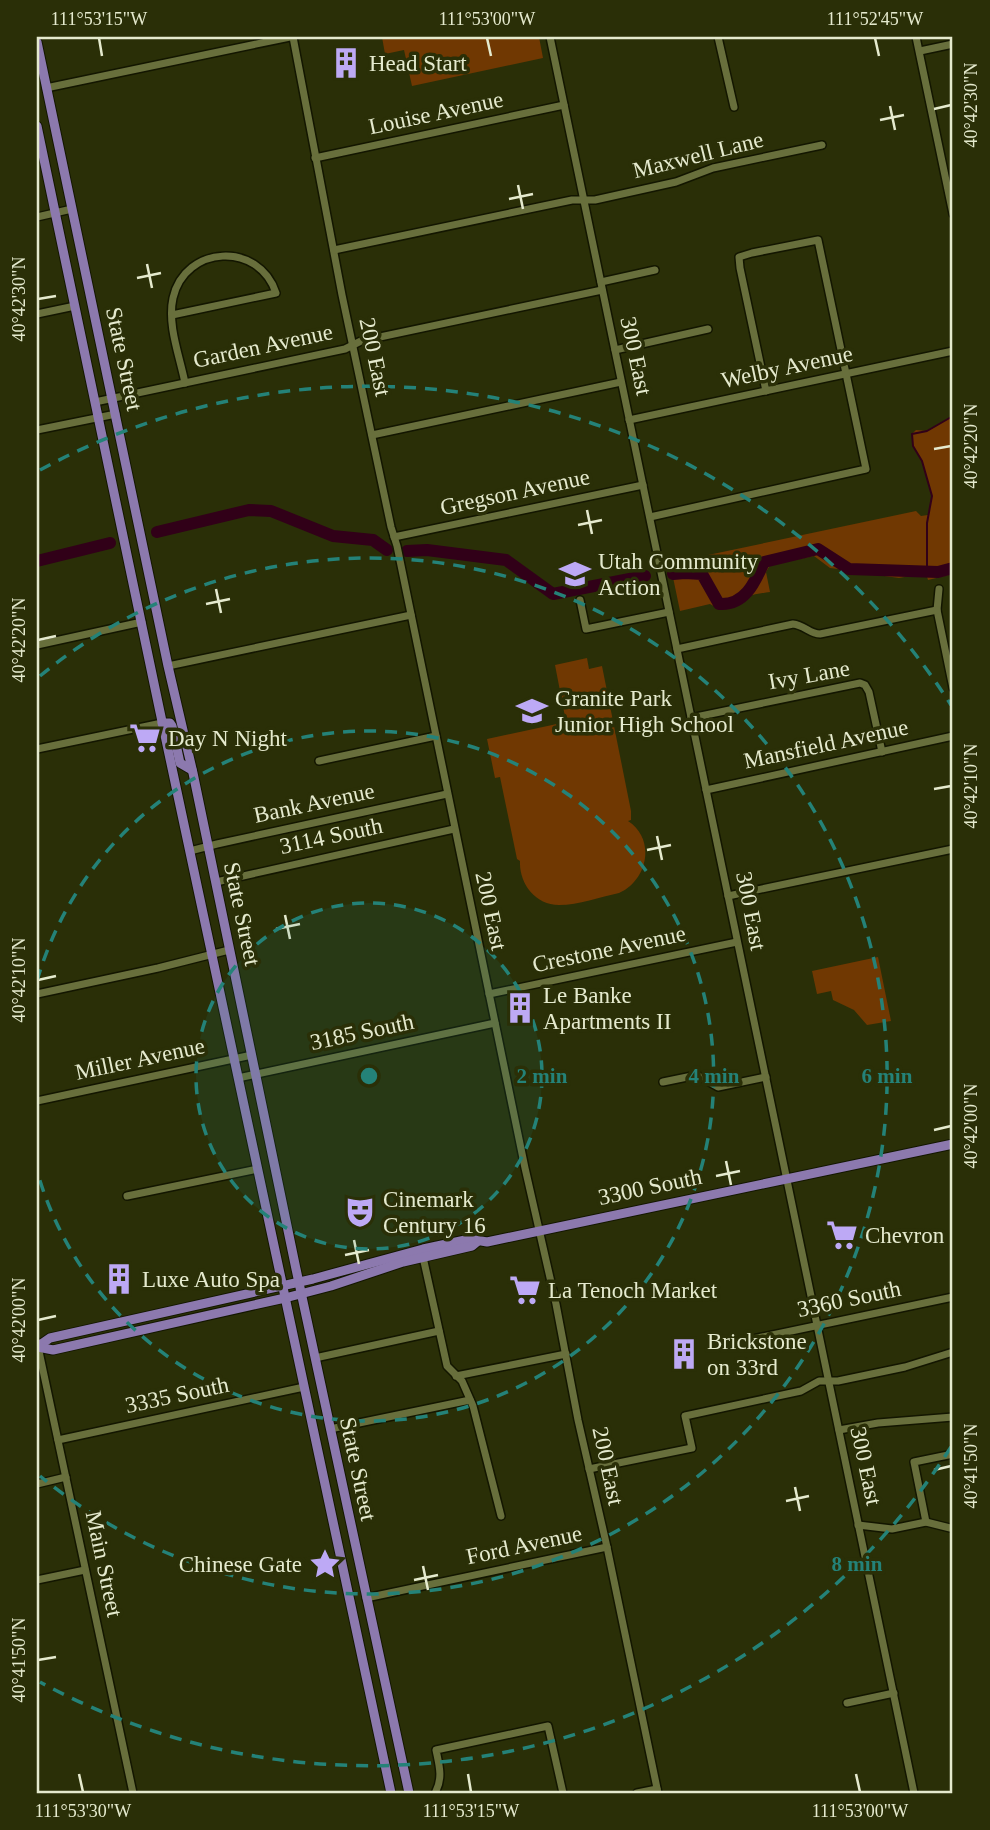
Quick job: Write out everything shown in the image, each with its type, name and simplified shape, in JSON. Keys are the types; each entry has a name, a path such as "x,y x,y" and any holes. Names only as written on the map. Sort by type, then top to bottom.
{"main road":[{"name":"State Street","path":"37,42 409,1793"},
{"name":"State Street","path":"37,130 391,1793"},
{"path":"162,723 170,723 172,726 180,763 192,770"},
{"name":"3300 South","path":"37,1345 50,1338 78,1331 283,1286 423,1249 470,1239 487,1242 953,1144"},
{"name":"3300 South","path":"37,1345 52,1350 285,1298 472,1245 478,1241"}],"street":[{"path":"47,88 291,37"},
{"name":"200 East","path":"291,37 305,95 353,345 657,1791"},
{"name":"300 East","path":"550,37 914,1793"},
{"path":"718,37 733,107"},
{"path":"916,37 953,214"},
{"path":"919,51 953,44"},
{"name":"Louise Avenue","path":"315,158 564,105"},
{"name":"Maxwell Lane","path":"334,250 572,200 595,200 676,182 713,169 822,145"},
{"path":"37,217 72,209"},
{"path":"650,517 866,469 818,240 739,257 766,391"},
{"path":"172,315 276,293 267,276 250,262 229,256 215,257 194,266 184,276 174,296 172,315 185,383"},
{"name":"Garden Avenue","path":"96,402 345,349 361,341 602,286 656,270"},
{"path":"37,314 75,306"},
{"path":"615,350 708,329"},
{"name":"Welby Avenue","path":"629,420 953,351"},
{"path":"372,435 621,382"},
{"path":"37,430 116,414"},
{"name":"Gregson Avenue","path":"394,537 643,485"},
{"path":"939,589 937,610 953,688"},
{"path":"580,600 586,629 669,612"},
{"path":"677,649 793,624 820,634 937,610"},
{"path":"168,666 411,615"},
{"path":"37,645 142,622"},
{"name":"Ivy Lane","path":"691,718 860,683 865,685 869,692 882,752"},
{"path":"37,749 162,723"},
{"path":"319,761 436,736"},
{"name":"Mansfield Avenue","path":"706,789 953,736"},
{"name":"Bank Avenue","path":"190,851 447,794"},
{"name":"3114 South","path":"216,881 454,829"},
{"path":"728,896 953,849"},
{"name":"Crestone Avenue","path":"489,994 737,942"},
{"path":"37,994 229,950"},
{"name":"3185 South","path":"238,1077 495,1023"},
{"name":"Miller Avenue","path":"37,1101 252,1055"},
{"path":"663,1082 697,1075 718,1087 766,1077"},
{"path":"127,1196 258,1169"},
{"path":"423,1257 447,1366 461,1381 470,1399 501,1516"},
{"name":"3360 South","path":"753,1339 953,1297"},
{"path":"315,1358 439,1331"},
{"name":"Main Street","path":"37,1345 133,1793"},
{"path":"589,1469 692,1448 685,1416 801,1391 818,1381 829,1382 905,1367 953,1352"},
{"path":"456,1376 566,1354"},
{"name":"3335 South","path":"58,1440 304,1387"},
{"path":"330,1429 470,1399"},
{"path":"839,1430 878,1423 953,1417"},
{"path":"926,1522 914,1462 953,1454"},
{"path":"37,1484 66,1477"},
{"path":"858,1525 892,1529 926,1522 953,1528"},
{"name":"Ford Avenue","path":"366,1598 607,1547"},
{"path":"37,1580 86,1570"},
{"path":"847,1703 894,1693"},
{"path":"436,1791 441,1776 436,1750 548,1726 563,1793"},
{"path":"637,1793 657,1791"}],"shaded area":[{"path":"382,37 539,37 543,58 412,86 404,50 385,54"},
{"path":"953,416 953,574 928,580 926,573 899,578 863,573 854,575 853,571 830,568 814,556 770,565 766,572 770,592 750,596 725,608 710,604 680,611 670,563 916,511 921,516 928,515 932,496 922,461 913,446 912,434 916,430 927,431"},
{"path":"587,658 589,669 602,666 631,811 631,820 628,821 642,838 645,859 637,879 619,893 574,904 550,904 536,897 522,877 500,777 495,778 487,739 566,722 555,665"},
{"path":"878,957 891,1021 867,1025 854,1010 833,1000 831,991 817,994 812,971"}],"waterway":[{"path":"927,571 927,523 932,496 922,461 913,446 912,434 927,431 953,416"},
{"path":"157,532 249,510 271,511 333,536 373,540 387,550"},
{"path":"37,561 110,543"},
{"path":"673,574 702,574 719,604 728,604 748,591 764,562 818,549 849,569 938,572 953,568"},
{"path":"407,551 427,550 506,560 553,594 645,576"}],"place":[{"name":"Head Start","path":"346,63"},
{"name":"Utah Community Action","path":"575,574"},
{"name":"Granite Park Junior High School","path":"532,711"},
{"name":"Day N Night","path":"145,738"},
{"name":"Le Banke Apartments II","path":"520,1008"},
{"name":"Cinemark Century 16","path":"360,1212"},
{"name":"Chevron","path":"842,1235"},
{"name":"Luxe Auto Spa","path":"119,1279"},
{"name":"La Tenoch Market","path":"525,1290"},
{"name":"Brickstone on 33rd","path":"684,1354"},
{"name":"Chinese Gate","path":"325,1564"}]}
